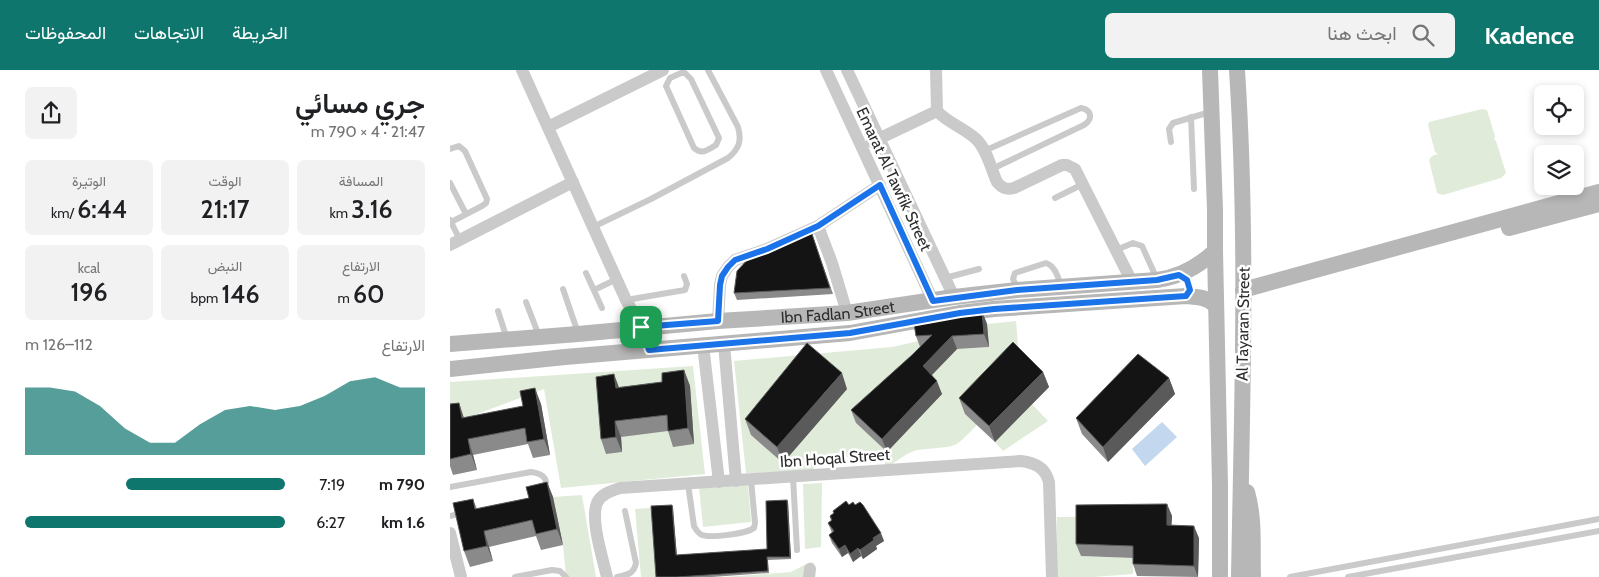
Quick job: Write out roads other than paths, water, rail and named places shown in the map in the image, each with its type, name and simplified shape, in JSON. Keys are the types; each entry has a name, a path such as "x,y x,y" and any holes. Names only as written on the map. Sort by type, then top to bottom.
{"street":[{"path":"522,70 626,300 641,327 649,350"},
{"path":"548,127 663,70"},
{"name":"Emarat Al Tawfik Street","path":"826,70 933,301"},
{"name":"Emarat Al Tawfik Street","path":"847,70 954,297"},
{"path":"936,70 937,111 976,138 981,144 997,182 1001,187 1007,190 1014,188 1062,165 1067,164 1075,169 1132,282"},
{"name":"Al Tayaran Street","path":"1210,70 1215,210 1215,305 1220,485 1211,514 1210,577"},
{"name":"Al Tayaran Street","path":"1237,70 1241,137 1243,295 1240,479 1247,491 1251,504 1253,577"},
{"path":"862,146 937,111"},
{"path":"455,243 573,182"},
{"path":"718,321 722,276 735,260 767,249 818,226 880,185"},
{"path":"1243,295 1536,215 1599,192"},
{"path":"1536,215 1599,204"},
{"path":"818,226 832,263 847,313"},
{"name":"Ibn Fadlan Street","path":"450,344 641,327 847,313 954,297 1017,290 1157,280 1179,275 1198,265 1215,250"},
{"path":"1179,275 1189,283 1190,290 1186,296"},
{"name":"Ibn Fadlan Street","path":"450,369 850,333 960,313 994,309 1186,296 1210,300 1215,305"},
{"path":"724,344 736,481"},
{"path":"703,345 719,482"},
{"name":"Ibn Hoqal Street","path":"608,577 596,525 596,513 598,503 602,497 610,491 620,488 1021,461 1033,463 1042,468 1049,482 1052,577"},
{"path":"1239,577 1240,479"},
{"path":"1220,485 1220,577"},
{"path":"450,532 461,577"}],"lane":[{"path":"593,227 651,199 728,158 735,152 740,136 738,127 708,70"},
{"path":"674,73 685,73 691,79 719,138 716,146 704,152 694,148 668,90 667,82 674,73"},
{"path":"984,151 1081,108 1090,112 1091,118 1084,125 992,169"},
{"path":"1171,142 1169,129 1173,122 1211,111"},
{"path":"1191,118 1194,189"},
{"path":"450,149 458,146 465,151 487,199 486,203 482,206 450,221 455,243"},
{"path":"450,183 466,214"},
{"path":"1055,198 1083,184"},
{"path":"1116,250 1133,244 1142,246 1157,280"},
{"path":"1017,290 1013,279 1015,273 1046,263 1053,267 1062,287"},
{"path":"945,278 979,269"},
{"path":"586,273 602,308"},
{"path":"626,300 685,290 687,284 684,276"},
{"path":"594,290 617,279"},
{"path":"563,289 578,334"},
{"path":"526,302 540,337"},
{"path":"498,311 507,340"},
{"path":"450,487 539,472 545,477 547,485 544,492"},
{"path":"793,477 797,550"},
{"path":"688,484 694,526 697,532 706,535 720,535 746,533 754,528 751,480"},
{"path":"618,577 631,573 635,569 636,563 625,511"},
{"path":"450,516 469,512"},
{"path":"1290,577 1599,519"},
{"path":"1348,577 1599,531"},
{"path":"1404,556 1405,567"},
{"path":"515,577 552,570 560,571 566,577"}],"water":[{"path":"1162,422 1177,437 1145,466 1132,449"}]}
